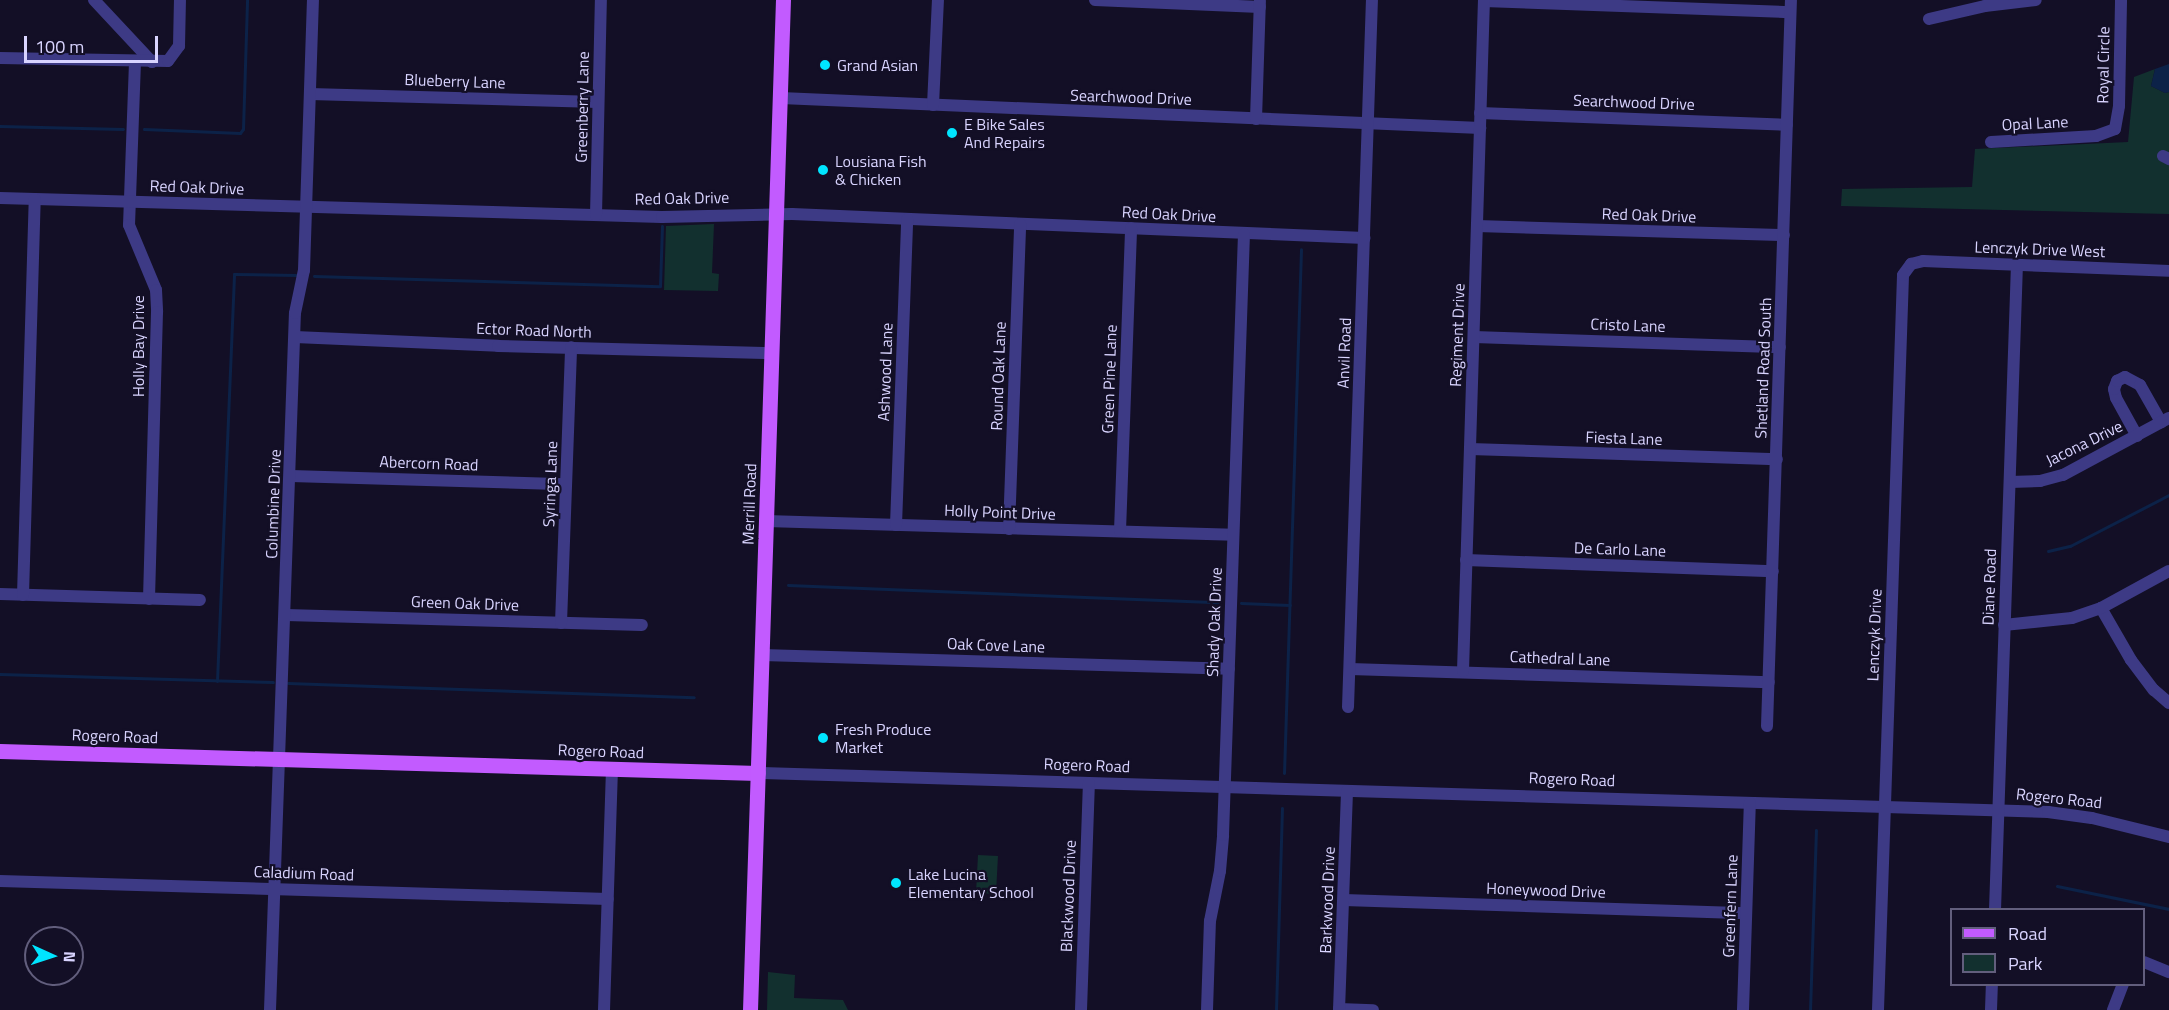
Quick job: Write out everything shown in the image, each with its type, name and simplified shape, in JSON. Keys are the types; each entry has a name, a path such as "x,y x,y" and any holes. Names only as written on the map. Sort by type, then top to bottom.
{"main road":[{"name":"Merrill Road","path":"750,1010 783,0"},
{"name":"Rogero Road","path":"0,751 758,772"}],"street":[{"path":"94,0 152,62"},
{"path":"0,58 168,61 179,46 180,0"},
{"name":"Columbine Drive","path":"270,1010 278,759 291,476 295,313 304,270 313,0"},
{"name":"Greenberry Lane","path":"596,215 601,0"},
{"path":"933,105 938,0"},
{"path":"1095,0 1260,3 1256,119"},
{"name":"Anvil Road","path":"1348,707 1372,0"},
{"path":"1929,19 1985,6 2036,0"},
{"name":"Royal Circle","path":"2115,129 2120,106 2121,0"},
{"path":"1484,1 1791,6"},
{"name":"Regiment Drive","path":"1462,672 1484,1"},
{"name":"Shetland Road South","path":"1767,726 1791,6"},
{"name":"Holly Bay Drive","path":"135,62 129,225 156,290 149,599"},
{"name":"Blueberry Lane","path":"310,93 598,102"},
{"name":"Searchwood Drive","path":"780,98 1480,128"},
{"name":"Searchwood Drive","path":"1480,113 1787,125"},
{"name":"Opal Lane","path":"1991,142 2096,136 2115,129"},
{"name":"Red Oak Drive","path":"0,198 662,217 776,214 1364,238"},
{"path":"23,595 34,199"},
{"name":"Ashwood Lane","path":"896,525 907,219"},
{"name":"Round Oak Lane","path":"1009,529 1020,224"},
{"name":"Red Oak Drive","path":"1477,226 1784,236"},
{"name":"Green Pine Lane","path":"1120,531 1131,228"},
{"name":"Shady Oak Drive","path":"1207,1010 1210,921 1220,871 1225,787 1244,234"},
{"name":"Lenczyk Drive West","path":"1911,264 1923,261 2169,271"},
{"name":"Lenczyk Drive","path":"1878,1010 1903,274 1911,264"},
{"name":"Diane Road","path":"1995,908 2017,265"},
{"name":"Ector Road North","path":"295,337 773,353"},
{"name":"Cristo Lane","path":"1474,337 1780,347"},
{"name":"Syringa Lane","path":"561,623 571,347"},
{"path":"2137,436 2116,398 2114,389 2117,381 2126,377 2139,385 2165,420"},
{"name":"Jacona Drive","path":"2010,482 2040,481 2063,475 2165,420"},
{"name":"Fiesta Lane","path":"1470,449 1777,459"},
{"name":"Abercorn Road","path":"291,476 566,484"},
{"name":"Holly Point Drive","path":"766,521 1233,535"},
{"name":"De Carlo Lane","path":"1466,560 1773,571"},
{"path":"2004,625 2072,618 2101,608 2169,572"},
{"path":"0,594 200,600"},
{"path":"2101,608 2131,660 2154,690 2169,703"},
{"name":"Green Oak Drive","path":"286,615 642,625"},
{"name":"Oak Cove Lane","path":"762,655 1229,669"},
{"name":"Cathedral Lane","path":"1350,669 1769,682"},
{"path":"604,1010 612,769"},
{"name":"Rogero Road","path":"758,772 2048,812 2092,818 2169,837"},
{"name":"Blackwood Drive","path":"1081,1010 1089,783"},
{"name":"Barkwood Drive","path":"1339,1009 1347,791"},
{"name":"Greenfern Lane","path":"1743,1010 1750,803"},
{"name":"Caladium Road","path":"0,881 608,899"},
{"name":"Honeywood Drive","path":"1344,900 1746,913"},
{"path":"2145,962 2169,972"},
{"path":"1991,1010 1992,986"},
{"path":"2113,1010 2122,986"},
{"path":"1339,1009 1373,1010"}],"green space":[{"path":"2155,69 2151,86 2165,93 2169,92 2169,214 1841,206 1842,189 1972,187 1975,149 2128,142 2134,77"},
{"path":"714,224 712,273 719,274 718,291 664,290 666,226"},
{"path":"978,855 998,856 996,894 976,893"},
{"path":"768,972 795,975 794,998 843,1000 848,1010 767,1010"}],"water":[{"path":"2169,64 2169,92 2165,93 2151,86 2155,69"}],"waterway":[{"path":"144,129 240,133 243,129 247,0"},
{"path":"0,126 123,129"},
{"path":"314,276 660,286 662,226"},
{"path":"1284,773 1301,249"},
{"path":"217,681 234,274 296,275"},
{"path":"2048,551 2070,546 2169,495"},
{"path":"788,585 1218,602"},
{"path":"1241,603 1290,605"},
{"path":"0,674 273,682"},
{"path":"288,683 694,697"},
{"path":"1276,1010 1282,808"},
{"path":"1810,1010 1816,830"},
{"path":"2057,886 2169,909"}],"place":[{"name":"Grand Asian","path":"825,65"},
{"name":"E Bike Sales And Repairs","path":"952,133"},
{"name":"Lousiana Fish & Chicken","path":"823,170"},
{"name":"Fresh Produce Market","path":"823,738"},
{"name":"Lake Lucina Elementary School","path":"896,883"}]}
